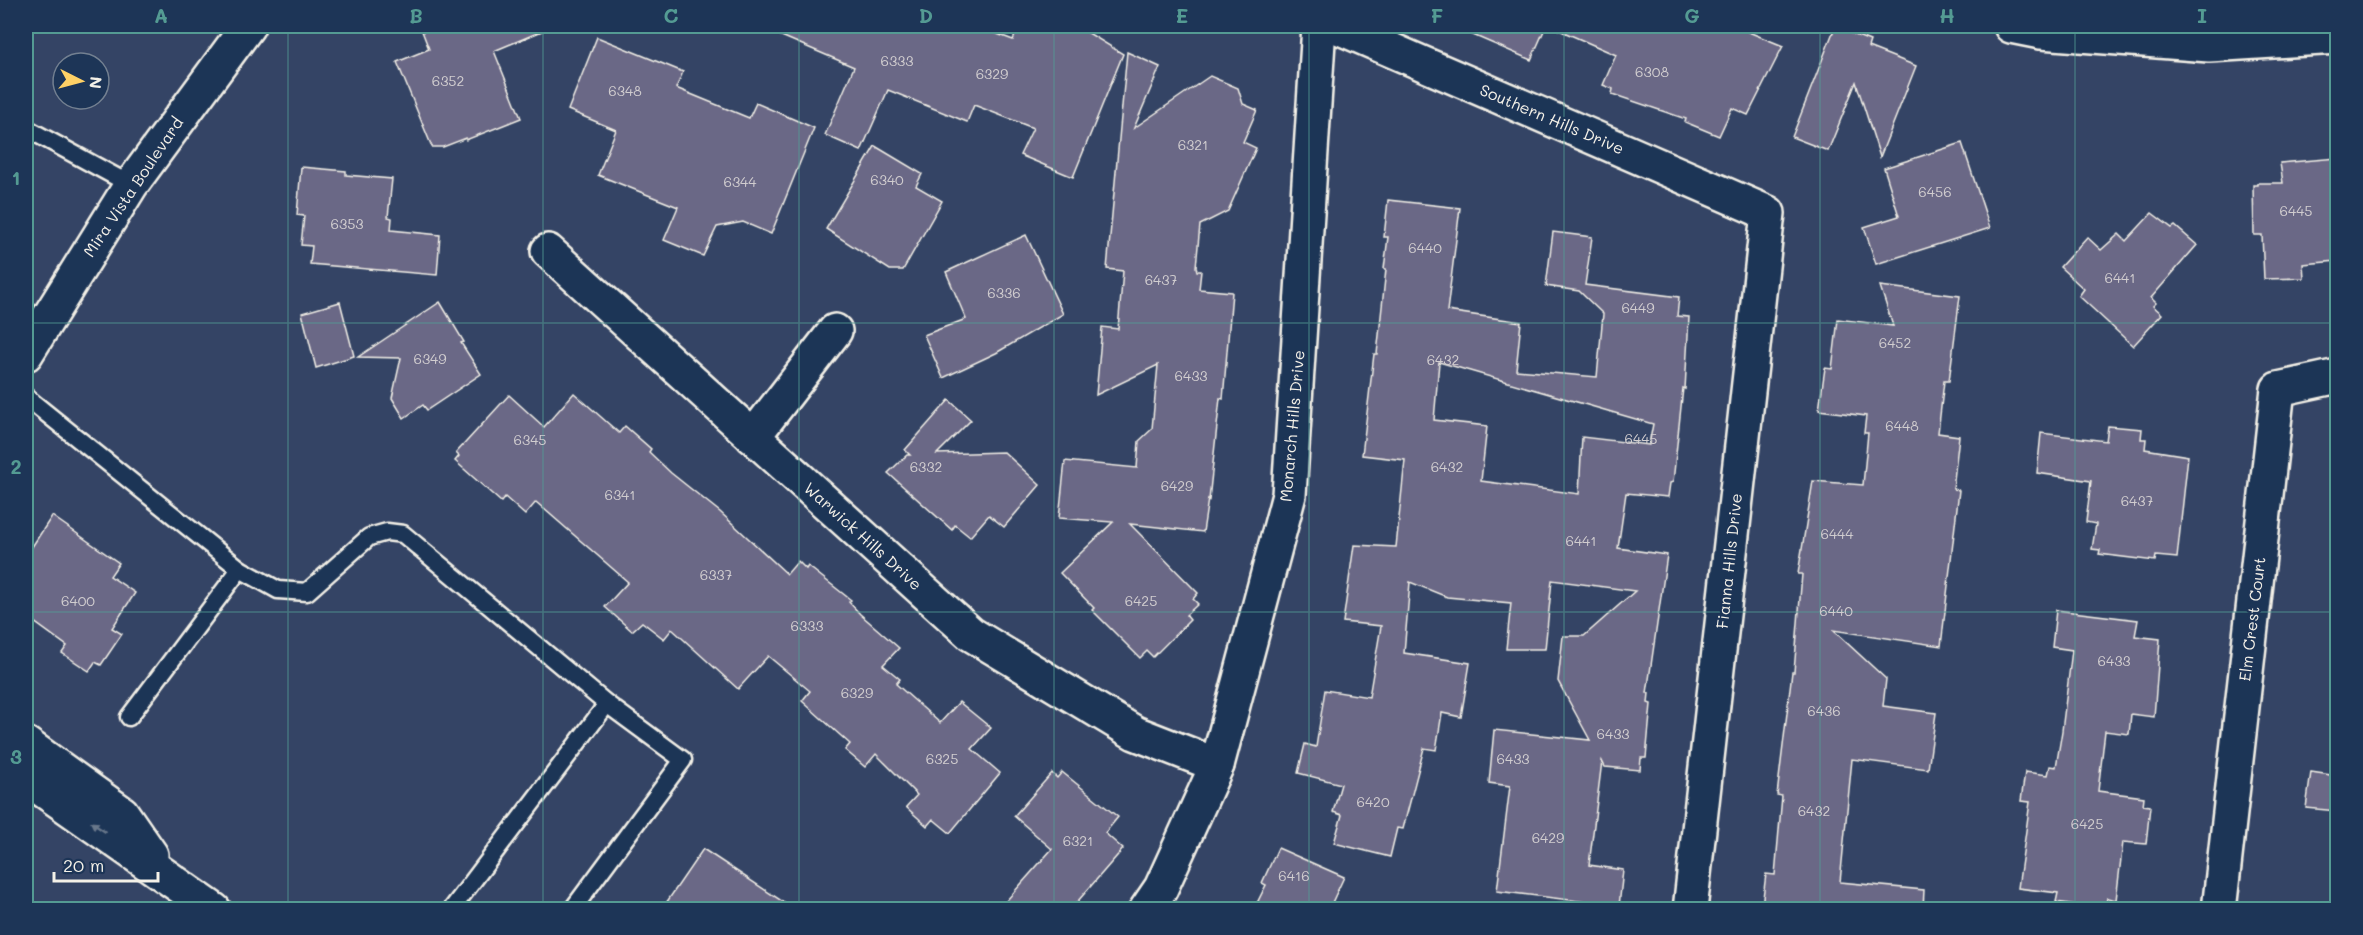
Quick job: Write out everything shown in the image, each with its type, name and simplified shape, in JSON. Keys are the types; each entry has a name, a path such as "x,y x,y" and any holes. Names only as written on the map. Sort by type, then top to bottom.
{"street":[{"name":"Mira Vista Boulevard","path":"26,354 130,185 248,26"},
{"name":"Monarch Hills Drive","path":"1146,909 1161,888 1217,765 1289,495 1319,26"},
{"name":"Southern Hills Drive","path":"1336,26 1768,213"},
{"path":"2011,26 2042,32 2138,33 2210,45 2337,37"},
{"name":"Fianna Hills Drive","path":"1690,909 1768,213"},
{"name":"Warwick Hills Drive","path":"548,251 971,634 1135,733 1217,765"},
{"path":"753,437 835,332"},
{"name":"Elm Crest Court","path":"2219,909 2278,389 2314,379 2337,376"},
{"path":"26,744 122,813 165,873"},
{"path":"26,777 214,909"}],"lane":[{"path":"26,130 130,185"},
{"path":"26,398 240,569 278,590 307,592 369,537 387,531 403,534 607,704 683,760 572,909"},
{"path":"129,717 240,569"},
{"path":"451,909 607,704"}],"building":[{"path":"437,26 554,26 494,51 521,118 466,140 466,138 443,147 432,147 397,62 429,49 422,31"},
{"path":"758,26 976,26 1013,40 1019,26 1077,26 1123,54 1073,177 1020,155 1033,128 974,105 967,122 888,90 861,151 825,135 854,67"},
{"path":"1452,26 1546,26 1531,60"},
{"path":"1550,26 1734,26 1783,46 1748,115 1732,108 1719,136 1685,122 1686,119 1612,94 1613,89 1603,85 1616,55"},
{"path":"1835,27 1870,41 1868,47 1916,66 1880,157 1856,82 1828,151 1792,137"},
{"path":"597,37 683,72 676,88 749,118 756,103 814,128 771,234 743,222 717,227 703,256 664,240 678,207 598,175 616,130 568,110"},
{"path":"1127,52 1160,67 1134,128 1210,76 1238,88 1243,104 1257,110 1243,142 1256,148 1228,211 1200,225 1196,267 1197,271 1201,271 1199,289 1232,292 1223,399 1220,398 1209,500 1203,532 1130,524 1198,593 1193,599 1198,604 1186,615 1190,620 1153,657 1147,651 1140,658 1092,610 1094,608 1060,573 1113,522 1059,518 1065,461 1137,468 1139,441 1152,429 1158,365 1096,395 1102,327 1118,329 1123,271 1107,269"},
{"path":"1962,143 1990,228 1876,264 1864,227 1899,216 1884,168"},
{"path":"875,146 922,174 916,186 942,201 903,270 890,270 826,229"},
{"path":"2337,158 2337,261 2303,264 2304,278 2264,279 2262,235 2254,235 2253,185 2283,183 2280,163"},
{"path":"301,167 346,171 346,175 392,179 388,217 392,218 391,230 440,235 437,275 310,264 312,246 301,245 304,216 297,215"},
{"path":"1388,200 1460,208 1447,311 1521,322 1516,370 1597,377 1603,314 1579,291 1546,286 1553,232 1592,237 1585,285 1679,297 1677,316 1689,317 1685,389 1683,388 1673,482 1670,483 1668,497 1626,493 1618,548 1667,555 1647,693 1649,693 1648,703 1651,704 1646,758 1641,758 1640,770 1605,767 1602,761 1589,865 1623,870 1619,906 1497,891 1510,786 1489,783 1494,730 1590,740 1558,681 1563,636 1584,636 1635,591 1552,580 1545,649 1506,649 1511,603 1447,597 1410,582 1404,653 1470,663 1461,717 1442,713 1436,750 1424,748 1403,829 1397,828 1390,857 1334,843 1342,815 1333,812 1341,784 1298,773 1305,744 1316,747 1325,690 1369,697 1381,626 1343,622 1354,545 1396,547 1405,460 1362,455 1374,354 1377,354 1386,269 1384,269 1388,237 1384,237","holes":["1439,362 1653,424 1649,445 1582,437 1579,494 1481,481 1487,426 1434,420"]},
{"path":"2152,213 2172,228 2175,226 2197,245 2151,298 2156,303 2153,306 2162,314 2133,346 2079,296 2084,289 2060,267 2087,237 2101,250 2119,234 2126,241"},
{"path":"1026,235 1063,314 996,353 943,378 924,335 966,319 946,272"},
{"path":"1880,286 1960,296 1949,381 1944,381 1938,433 1959,436 1953,489 1959,490 1941,646 1833,630 1886,679 1883,706 1936,713 1928,769 1852,759 1840,882 1924,890 1923,909 1768,909 1769,907 1762,906 1766,874 1775,875 1782,796 1777,795 1792,672 1794,672 1802,574 1798,574 1813,481 1863,485 1868,433 1864,433 1866,416 1819,410 1825,368 1832,369 1838,319 1893,326"},
{"path":"340,302 354,356 316,368 302,313"},
{"path":"440,302 464,342 461,343 481,374 427,410 423,405 404,418 392,398 401,358 358,357"},
{"path":"574,393 619,433 625,426 651,449 649,452 671,473 720,512 787,574 798,561 806,569 808,566 851,600 849,602 860,614 899,648 883,665 900,679 896,684 940,723 959,702 991,728 972,749 1000,773 950,833 933,819 927,826 906,807 917,795 876,754 865,767 845,750 850,744 802,701 810,691 768,656 738,689 672,629 664,639 642,622 632,631 605,607 628,582 536,502 525,515 505,497 501,502 455,461 459,456 456,453 509,395 544,427"},
{"path":"949,400 971,420 937,454 1004,452 1040,485 1004,527 989,515 970,537 955,525 952,530 888,473 907,455 910,455 905,450"},
{"path":"2108,426 2142,429 2141,439 2146,439 2145,449 2188,456 2177,558 2156,556 2155,561 2099,554 2100,550 2092,549 2096,524 2086,522 2091,481 2037,473 2041,433 2106,441"},
{"path":"52,516 119,563 110,576 135,593 112,628 122,634 101,665 95,662 89,671 62,653 67,646 26,616 26,556"},
{"path":"2056,610 2138,620 2135,636 2160,639 2154,717 2131,714 2129,734 2105,731 2098,791 2144,797 2143,805 2150,806 2146,844 2123,842 2116,900 2107,898 2105,909 2056,902 2058,893 2018,888 2030,802 2021,801 2025,772 2048,775 2050,766 2056,767 2062,731 2072,650 2052,647"},
{"path":"1062,772 1118,817 1105,833 1123,849 1071,909 999,909 1052,849 1014,816 1052,773 1057,778"},
{"path":"2311,772 2337,776 2337,811 2306,808"},
{"path":"1278,848 1344,877 1329,909 1254,909 1266,885 1262,883"},
{"path":"703,849 794,909 662,909"}]}
